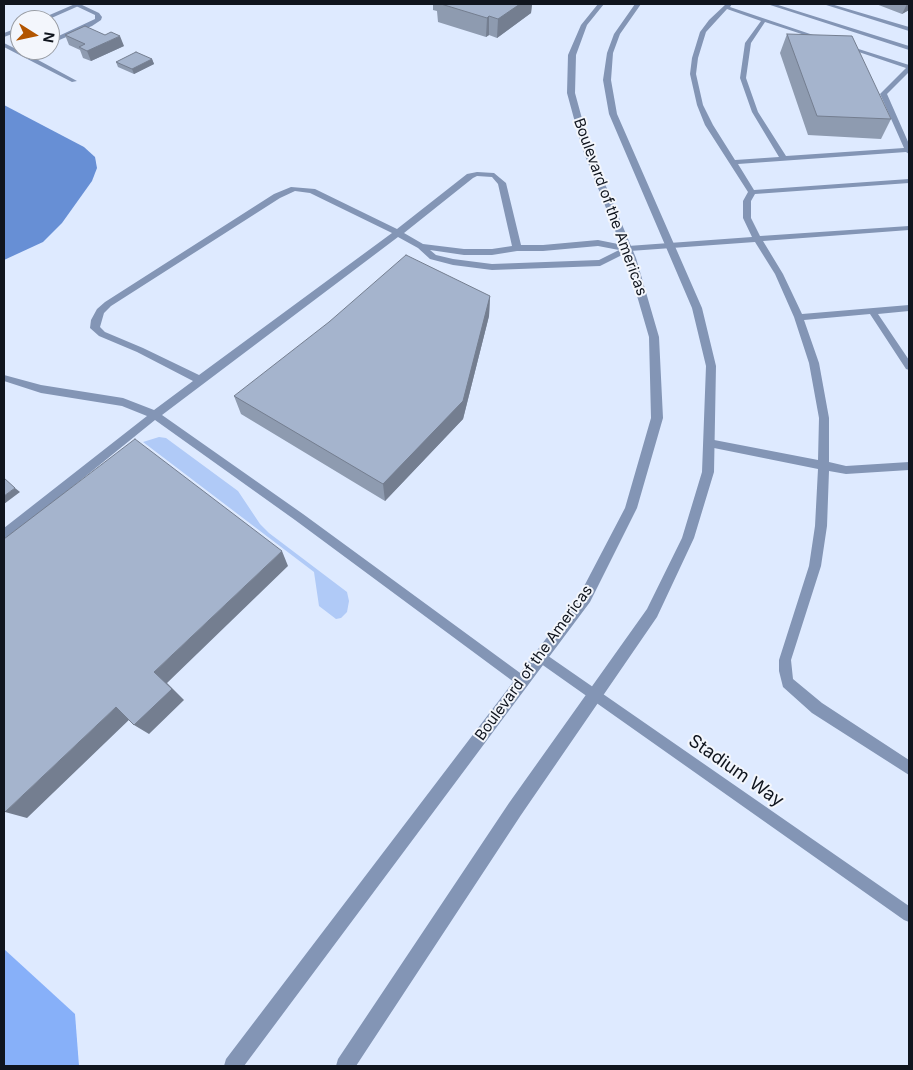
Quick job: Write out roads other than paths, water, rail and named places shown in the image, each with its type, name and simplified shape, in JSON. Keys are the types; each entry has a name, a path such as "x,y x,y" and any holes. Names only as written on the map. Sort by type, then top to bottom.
{"street":[{"path":"60,12 79,4"},
{"name":"Boulevard of the Americas","path":"233,1066 585,598 631,508 657,418 654,337 628,249 586,148 571,93 572,55 584,25 600,4"},
{"path":"345,1066 514,809 652,613 688,538 708,472 711,366 697,308 613,114 607,80 610,53 617,34 638,4"}],"lane":[{"path":"60,37 98,20 97,14 79,4"},
{"path":"770,4 909,48"},
{"path":"826,4 909,29"},
{"path":"752,192 719,143 700,105 693,74 703,32 727,6 828,41"},
{"path":"764,20 748,43 743,66 743,78 755,112 783,158"},
{"path":"733,162 909,151 883,94 909,68 837,44"},
{"path":"34,60 74,81"},
{"path":"4,534 200,380 398,233 470,176 488,174 499,178 502,182 517,248"},
{"path":"752,192 909,181"},
{"path":"200,380 140,350 102,334 95,328 100,311 277,196 294,189 312,191 398,233 421,246 433,257 453,262 492,266 600,264 628,249"},
{"path":"752,192 747,201 747,218 779,274 799,317 814,363 824,418 825,467 816,566 785,660 784,671 788,684 817,708 909,768"},
{"path":"421,246 464,252 492,252 517,248 543,248 598,243 628,249 909,228"},
{"path":"799,317 909,308"},
{"path":"872,311 909,366"},
{"path":"4,378 41,389 123,402 155,415 299,516 522,682"},
{"path":"709,443 825,467 859,470 909,466"},
{"name":"Stadium Way","path":"541,657 909,915"}]}
